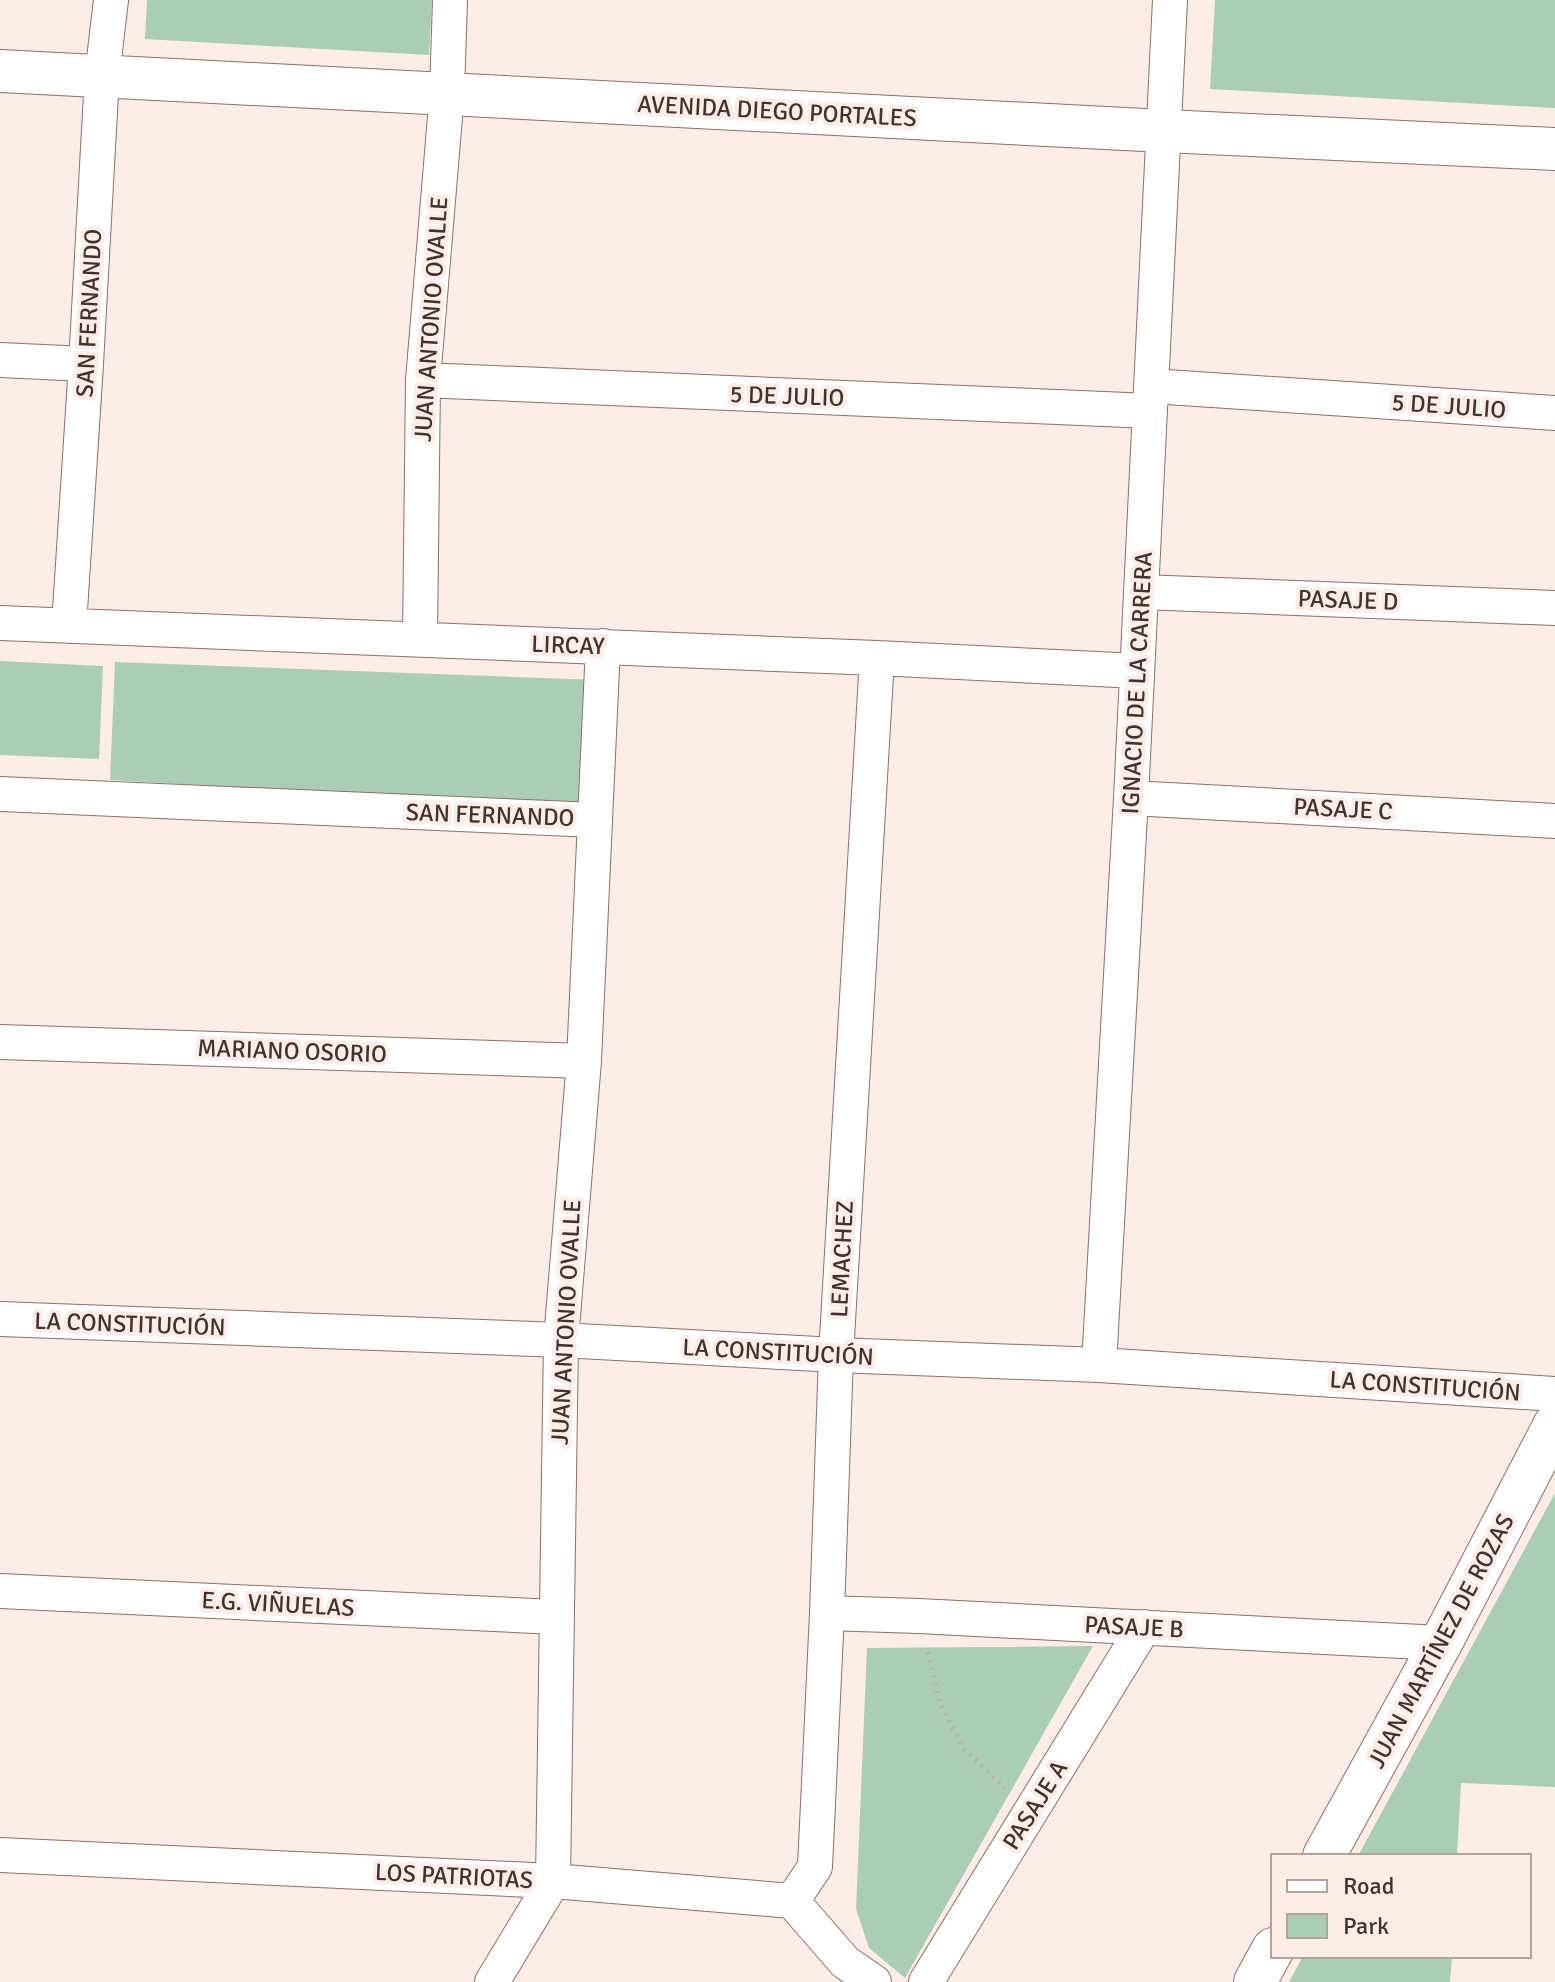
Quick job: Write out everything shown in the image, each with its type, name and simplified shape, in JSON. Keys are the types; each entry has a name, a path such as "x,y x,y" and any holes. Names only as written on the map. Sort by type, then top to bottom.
{"street":[{"name":"SAN FERNANDO","path":"69,626 102,76 111,0"},
{"name":"JUAN ANTONIO OVALLE","path":"420,639 423,380 447,93 450,0"},
{"name":"IGNACIO DE LA CARRERA","path":"1099,1365 1131,798 1170,0"},
{"name":"AVENIDA DIEGO PORTALES","path":"0,71 1555,149"},
{"path":"0,360 86,364"},
{"name":"5 DE JULIO","path":"423,380 1151,398 1555,413"},
{"name":"PASAJE D","path":"1141,592 1555,608"},
{"name":"LIRCAY","path":"0,623 603,646 1137,671"},
{"name":"JUAN ANTONIO OVALLE","path":"553,1881 561,1340 584,1061 603,646"},
{"name":"LEMACHEZ","path":"792,1901 815,1867 836,1355 877,658"},
{"name":"SAN FERNANDO","path":"0,794 595,820"},
{"name":"PASAJE C","path":"1131,798 1555,821"},
{"name":"MARIANO OSORIO","path":"0,1042 584,1061"},
{"name":"LA CONSTITUCIÓN","path":"0,1319 561,1340 1099,1365 1555,1394"},
{"name":"JUAN MARTÍNEZ DE ROZAS","path":"1325,1854 1441,1643 1555,1424"},
{"name":"E.G. VIÑUELAS","path":"0,1591 556,1617"},
{"name":"PASAJE B","path":"827,1613 1441,1643"},
{"name":"PASAJE A","path":"926,1982 1144,1627"},
{"name":"LOS PATRIOTAS","path":"0,1855 553,1881 792,1901"},
{"path":"492,1982 553,1881"},
{"path":"792,1901 845,1962 874,1982"},
{"path":"1255,1982 1271,1953"}],"path":[{"path":"919,1616 940,1704 964,1749 1030,1812"}],"green space":[{"path":"147,0 432,0 429,55 145,39"},
{"path":"1215,0 1555,0 1555,108 1210,89"},
{"path":"0,661 103,666 99,759 0,755"},
{"path":"115,662 596,680 585,807 110,780"},
{"path":"1555,1493 1555,1787 1461,1783 1457,1854 1359,1854"},
{"path":"1093,1646 905,1978 869,1948 856,1909 867,1648"},
{"path":"1302,1958 1452,1958 1450,1982 1289,1982"}]}
